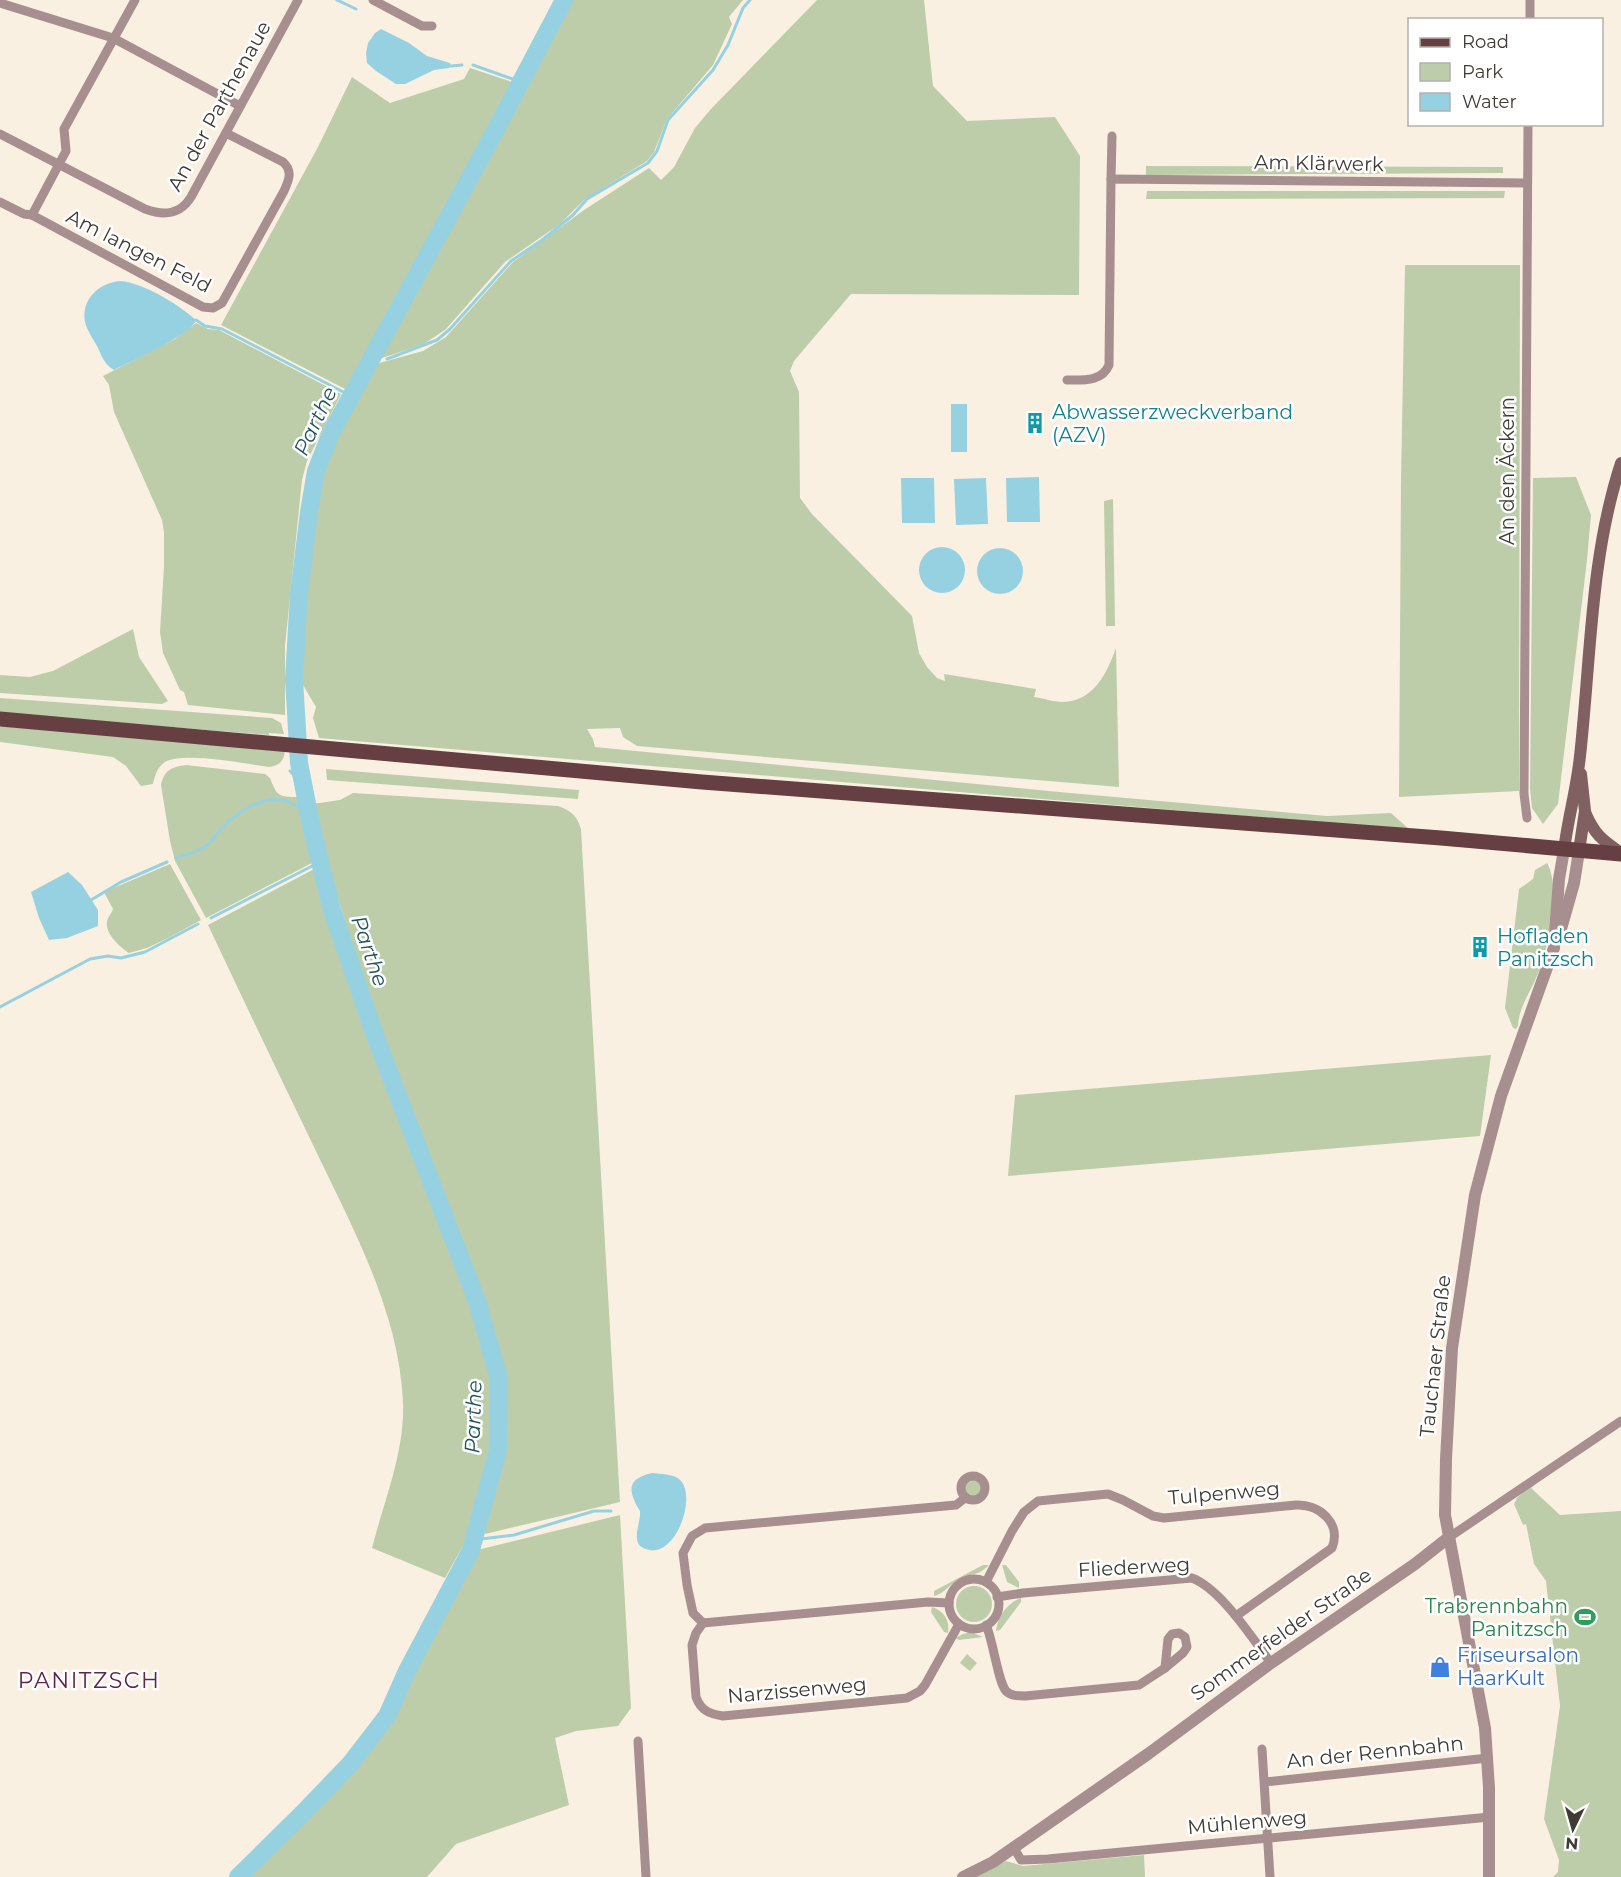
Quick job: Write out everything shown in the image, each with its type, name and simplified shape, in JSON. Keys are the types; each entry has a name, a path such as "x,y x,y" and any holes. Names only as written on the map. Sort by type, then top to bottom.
{"main road":[{"path":"1571,851 1595,580 1604,526 1621,463"},
{"path":"0,719 702,782 1441,838 1621,854"},
{"path":"1580,758 1585,810 1591,827 1601,839 1621,854"},
{"path":"1571,851 1585,810"}],"street":[{"path":"32,215 66,152 64,129 135,0"},
{"name":"An der Parthenaue","path":"0,134 145,209 163,214 174,213 189,201 297,0"},
{"path":"373,0 422,26 432,26"},
{"path":"1530,0 1530,18"},
{"path":"0,3 113,38 240,106"},
{"name":"An den Äckern","path":"1527,818 1524,794 1528,126"},
{"name":"Am langen Feld","path":"0,202 24,214 32,215 203,307 213,308 222,303 284,191 290,174 283,162 226,133"},
{"path":"1067,380 1093,379 1106,372 1109,365 1112,135"},
{"name":"Am Klärwerk","path":"1111,179 1527,183"},
{"name":"Tauchaer Straße","path":"1489,1877 1488,1758 1481,1704 1445,1515 1444,1488 1452,1348 1475,1195 1501,1096 1565,919 1571,851"},
{"name":"Sommerfelder Straße","path":"963,1877 1014,1848 1148,1754 1271,1663 1415,1564 1448,1538 1621,1420"},
{"name":"Tulpenweg","path":"986,1582 1024,1512 1038,1501 1108,1494 1153,1516 1164,1518 1296,1505 1312,1506 1325,1514 1333,1528 1332,1548 1236,1616"},
{"path":"949,1603 928,1602 703,1623 693,1613 683,1553 692,1536 705,1528 956,1505 965,1498"},
{"name":"Fliederweg","path":"998,1597 1192,1578 1209,1588 1236,1616 1271,1663"},
{"path":"976,1579 986,1582 998,1597 996,1615 987,1625 973,1628 959,1623 952,1614 949,1603 952,1593 962,1582 976,1579"},
{"name":"Narzissenweg","path":"703,1623 692,1645 696,1697 698,1703 708,1713 723,1716 907,1698 920,1691 925,1685 959,1623"},
{"path":"987,1625 1003,1686 1011,1695 1025,1696 1139,1685 1165,1668"},
{"path":"638,1741 646,1877"},
{"path":"1262,1749 1270,1877"},
{"name":"An der Rennbahn","path":"1265,1782 1488,1758"},
{"name":"Mühlenweg","path":"1014,1848 1022,1860 1048,1859 1490,1817"}],"green space":[{"path":"570,0 743,0 729,17 732,24 713,65 667,119 654,152 647,161 584,200 560,224 505,262 446,329 424,344 373,361 540,61"},
{"path":"817,0 924,0 933,86 967,121 1055,117 1080,156 1079,295 851,294 794,361 790,371 799,392 800,498 812,514 912,616 919,653 937,678 945,681 944,674 1036,689 1034,697 1063,702 1083,697 1098,684 1116,648 1119,787 637,746 623,737 620,728 587,729 595,747 1327,816 1391,813 1410,830 319,738 313,718 316,707 300,680 301,613 311,524 320,469 372,365 423,351 446,337 513,262 584,210 649,168 661,180 674,167 695,128 711,109"},
{"path":"470,68 515,83 349,391 221,325 318,147 352,77 390,103 464,79"},
{"path":"1146,166 1503,167 1503,173 1146,175"},
{"path":"1147,191 1505,191 1504,198 1146,199"},
{"path":"1405,265 1520,265 1519,791 1399,797"},
{"path":"196,323 208,329 219,330 341,394 307,461 302,480 285,646 285,715 188,705 184,692 180,690 163,653 160,632 164,566 162,520 114,412 109,385 103,376 175,339"},
{"path":"1576,477 1591,515 1587,560 1558,804 1543,824 1532,808 1530,789 1533,478"},
{"path":"1113,499 1115,626 1106,626 1104,501"},
{"path":"133,629 139,657 168,701 162,704 0,693 0,675 30,677 53,671"},
{"path":"0,698 272,718 281,723 284,734 269,733 269,735 0,713"},
{"path":"0,726 285,751 280,762 269,767 189,758 167,761 159,768 153,784 141,786 126,766 113,757 0,742"},
{"path":"186,765 265,774 270,778 279,794 299,797 314,862 206,918 175,861 161,785 169,770"},
{"path":"326,769 579,790 578,799 327,780"},
{"path":"353,793 558,806 573,814 578,820 581,829 620,1502 485,1534 484,1527 492,1502 500,1459 503,1423 502,1368 484,1306 386,1052 339,902 312,804 340,800"},
{"path":"1547,863 1553,889 1552,921 1541,966 1522,1007 1516,1029 1513,1028 1505,1008 1519,889 1533,879 1535,870"},
{"path":"170,864 201,920 147,948 129,953 108,931 107,920 113,909 104,892"},
{"path":"316,868 332,925 478,1323 494,1378 494,1415 490,1455 478,1509 464,1544 445,1578 372,1548 393,1476 403,1421 400,1368 393,1335 383,1302 358,1239 208,925"},
{"path":"1491,1055 1480,1136 1008,1176 1015,1095"},
{"path":"972,1476 981,1479 984,1488 981,1497 972,1500 963,1497 960,1488 963,1479"},
{"name":"Trabrennbahn Panitzsch","path":"1538,1479 1540,1480 1531,1488 1560,1515 1621,1511 1621,1877 1553,1877 1558,1872 1559,1860 1544,1819 1560,1706 1546,1581 1534,1564 1526,1524 1523,1525 1514,1504 1517,1498"},
{"path":"620,1515 631,1708 618,1726 576,1731 555,1738 569,1805 456,1844 427,1877 244,1877 264,1861 349,1772 391,1717 477,1550"},
{"path":"983,1565 989,1565 980,1572 962,1578 934,1596 934,1591"},
{"path":"1002,1565 1006,1565 1019,1582 1019,1588 1007,1582"},
{"path":"974,1586 987,1591 992,1604 987,1617 974,1622 961,1617 956,1604 961,1591"},
{"path":"1021,1598 1021,1602 1000,1630 996,1631 1004,1611"},
{"path":"932,1607 945,1617 948,1633 944,1632 931,1612"},
{"path":"971,1632 983,1637 959,1640 955,1638 963,1634"},
{"path":"967,1654 977,1663 970,1671 960,1663"},
{"path":"1144,1855 1145,1877 972,1877 1006,1861 1023,1866"}],"water":[{"path":"381,29 409,43 427,56 450,63 451,66 434,70 405,84 396,84 367,63 368,43"},
{"path":"120,281 160,295 196,320 184,333 173,340 114,370 104,360 89,332 84,314 93,294 105,285"},
{"path":"951,404 967,404 967,452 951,452"},
{"path":"1039,477 1040,522 1007,522 1006,478"},
{"path":"901,478 934,478 935,523 902,523"},
{"path":"986,478 988,524 956,525 954,479"},
{"path":"942,547 958,554 965,570 958,586 942,593 926,586 919,570 926,554"},
{"path":"1000,548 1016,555 1023,571 1016,587 1000,594 984,587 977,571 984,555"},
{"path":"68,872 82,885 98,910 98,926 67,938 49,940 31,892"},
{"path":"652,1473 670,1475 679,1479 686,1497 682,1522 676,1534 668,1544 659,1549 649,1550 638,1543 640,1511 633,1497 632,1487 637,1479"}],"waterway":[{"path":"337,0 356,9"},
{"name":"Parthe","path":"238,1877 350,1764 387,1716 407,1671 471,1550 498,1450 499,1379 477,1301 376,1038 332,910 299,763 294,679 299,594 309,512 316,471 331,433 564,0"},
{"path":"387,359 437,340 450,329 511,261 573,215 587,199 648,163 657,151 668,120 713,70 728,45 743,8 750,0"},
{"path":"451,66 462,65"},
{"path":"473,65 521,82"},
{"path":"196,320 205,326 222,329 351,396"},
{"name":"Parthe","path":"368,365 375,363"},
{"path":"290,771 303,786"},
{"path":"176,858 203,848 228,822 248,807 259,803 269,800 290,802 310,817"},
{"path":"91,900 121,882 167,862"},
{"path":"211,918 320,862"},
{"path":"0,1007 90,959 108,956 121,958 145,952 198,924"},
{"path":"473,1540 514,1535 594,1511 611,1511"}],"place":[{"name":"Abwasserzweckverband (AZV)","path":"1035,423"},
{"name":"Hofladen Panitzsch","path":"1480,947"},
{"name":"Trabrennbahn Panitzsch","path":"1585,1617"},
{"name":"Friseursalon HaarKult","path":"1440,1667"}],"district":[{"name":"PANITZSCH","path":"89,1680"}]}
